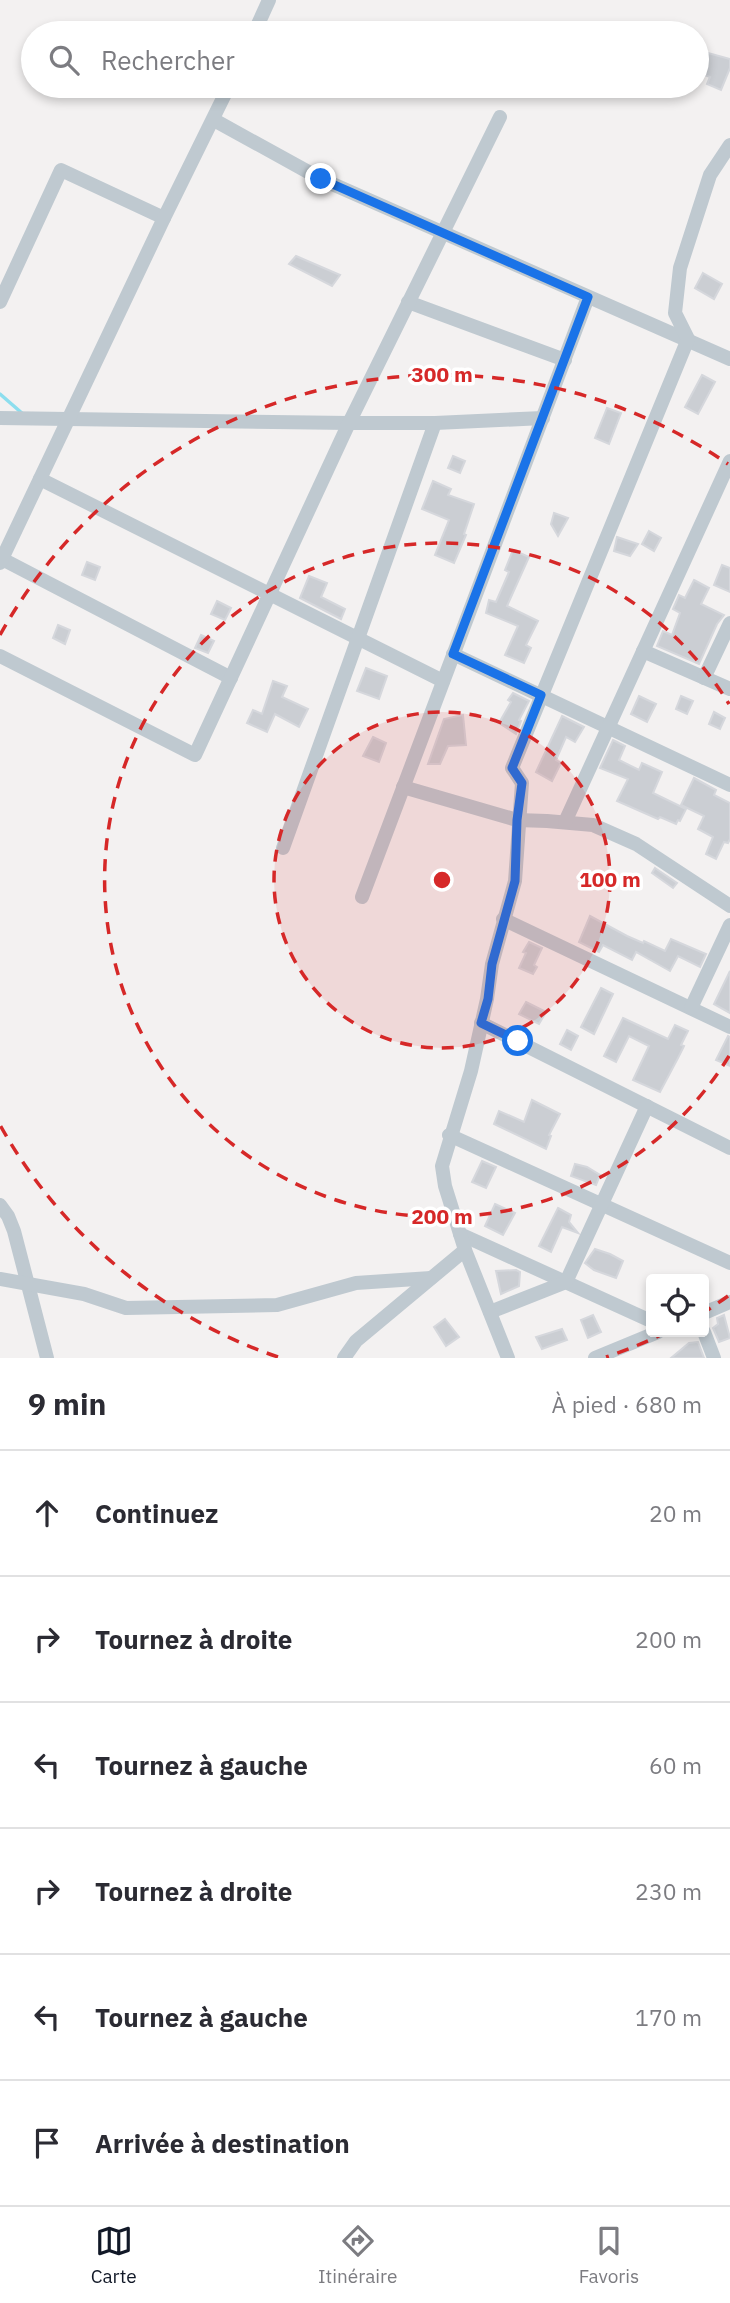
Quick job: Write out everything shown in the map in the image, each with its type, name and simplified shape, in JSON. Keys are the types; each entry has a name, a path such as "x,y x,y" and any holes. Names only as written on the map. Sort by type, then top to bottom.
{"street":[{"path":"259,21 269,0"},
{"path":"224,98 1,561 231,678"},
{"path":"0,656 195,755 349,423 500,117"},
{"path":"214,120 321,179 730,359"},
{"path":"508,1358 465,1250 442,1172 449,1135 471,1071 488,999 492,964 515,881 517,820 522,783 512,768 688,339 675,313 680,268 710,175 730,145"},
{"path":"0,302 61,170 164,218"},
{"path":"362,897 588,297"},
{"path":"408,303 565,360"},
{"path":"0,418 349,423 435,423 543,418"},
{"path":"283,849 435,423"},
{"path":"565,822 728,470"},
{"path":"40,479 443,681"},
{"path":"704,678 730,623"},
{"path":"643,651 730,689"},
{"path":"453,654 730,785"},
{"path":"403,787 517,820 593,825 636,844 730,906"},
{"path":"503,919 730,1027"},
{"path":"691,1009 730,925"},
{"path":"481,1023 730,1148"},
{"path":"490,1312 566,1282 647,1106"},
{"path":"449,1135 730,1262"},
{"path":"0,1205 14,1231 47,1358"},
{"path":"460,1234 646,1319"},
{"path":"344,1358 356,1341 465,1250"},
{"path":"0,1279 84,1294 126,1308 277,1305 356,1283 431,1278"},
{"path":"709,1311 730,1302"},
{"path":"595,1358 646,1337"},
{"path":"706,1337 714,1358"}],"building":[{"path":"709,53 730,59 730,68 721,90 709,85"},
{"path":"296,256 340,275 332,286 289,264"},
{"path":"703,273 722,284 714,299 695,288"},
{"path":"702,375 715,382 698,414 685,407"},
{"path":"607,408 621,413 609,444 595,438"},
{"path":"453,456 465,461 460,473 448,468"},
{"path":"433,481 451,489 448,495 474,504 464,534 466,535 454,563 435,555 449,520 422,509"},
{"path":"554,513 568,518 558,536 551,524"},
{"path":"649,531 661,538 654,551 642,544"},
{"path":"617,537 638,544 630,556 614,551"},
{"path":"513,550 529,557 507,606 538,621 526,645 531,648 524,663 505,655 518,626 486,613 489,600 496,602 509,572 505,570"},
{"path":"87,562 100,567 95,580 82,575"},
{"path":"722,565 730,568 730,592 714,585"},
{"path":"309,576 327,583 321,597 345,609 341,619 300,598"},
{"path":"694,580 709,588 701,604 724,615 717,624 699,664 657,646 663,631 672,635 680,613 673,609 679,595 685,598"},
{"path":"217,601 231,608 225,620 211,614"},
{"path":"58,625 70,630 65,644 53,638"},
{"path":"201,635 214,641 208,653 195,648"},
{"path":"366,668 387,676 379,699 357,691"},
{"path":"273,681 287,686 282,697 308,709 299,727 275,714 267,732 247,723 253,710 262,714"},
{"path":"513,693 529,701 519,720 521,721 516,734 499,723"},
{"path":"639,696 656,704 647,722 631,714"},
{"path":"681,696 693,701 687,714 676,709"},
{"path":"714,712 725,718 720,729 709,724"},
{"path":"463,715 466,745 448,746 440,764 428,764 444,719"},
{"path":"562,716 584,727 575,742 566,737 556,760 561,763 552,781 536,772"},
{"path":"373,737 386,743 379,762 363,756"},
{"path":"613,740 625,746 619,760 639,770 642,763 662,772 653,793 686,809 680,821 676,824 660,817 658,819 617,801 628,779 600,768"},
{"path":"694,778 716,790 714,795 730,803 730,839 728,843 724,842 716,859 706,854 713,837 698,829 704,816 681,805"},
{"path":"655,868 677,883 673,888 652,873"},
{"path":"590,916 627,936 665,951 671,939 706,954 700,967 678,956 670,971 636,952 632,960 603,945 599,952 579,942"},
{"path":"529,942 542,948 533,974 519,968"},
{"path":"730,971 730,1013 714,1004"},
{"path":"601,988 613,994 594,1034 581,1027"},
{"path":"526,1002 546,1012 539,1024 519,1014"},
{"path":"623,1018 668,1039 675,1025 688,1031 681,1045 684,1046 660,1092 633,1080 649,1046 629,1036 616,1062 604,1056"},
{"path":"567,1030 578,1036 571,1050 560,1044"},
{"path":"728,1036 730,1037 730,1066 716,1060"},
{"path":"532,1100 560,1114 549,1135 551,1136 546,1149 494,1124 499,1111 524,1122"},
{"path":"482,1161 496,1167 486,1188 472,1182"},
{"path":"575,1164 600,1175 596,1185 571,1176"},
{"path":"495,1204 515,1213 503,1235 485,1226"},
{"path":"558,1208 571,1215 569,1222 578,1233 562,1227 551,1252 539,1246"},
{"path":"595,1249 623,1261 616,1278 594,1270 585,1263"},
{"path":"496,1271 520,1272 519,1286 501,1294"},
{"path":"593,1315 601,1332 588,1338 581,1320"},
{"path":"724,1315 730,1338 719,1342 713,1328 718,1324 717,1318"},
{"path":"445,1319 459,1337 446,1346 434,1327"},
{"path":"562,1329 567,1340 542,1349 536,1337"},
{"path":"698,1342 704,1358 671,1358 689,1343"}],"waterway":[{"path":"0,394 23,414"}],"route":[{"path":"321,179 588,297 453,654 541,695 512,768 522,783 517,820 515,881 499,933 488,999 481,1023 518,1041"}]}
